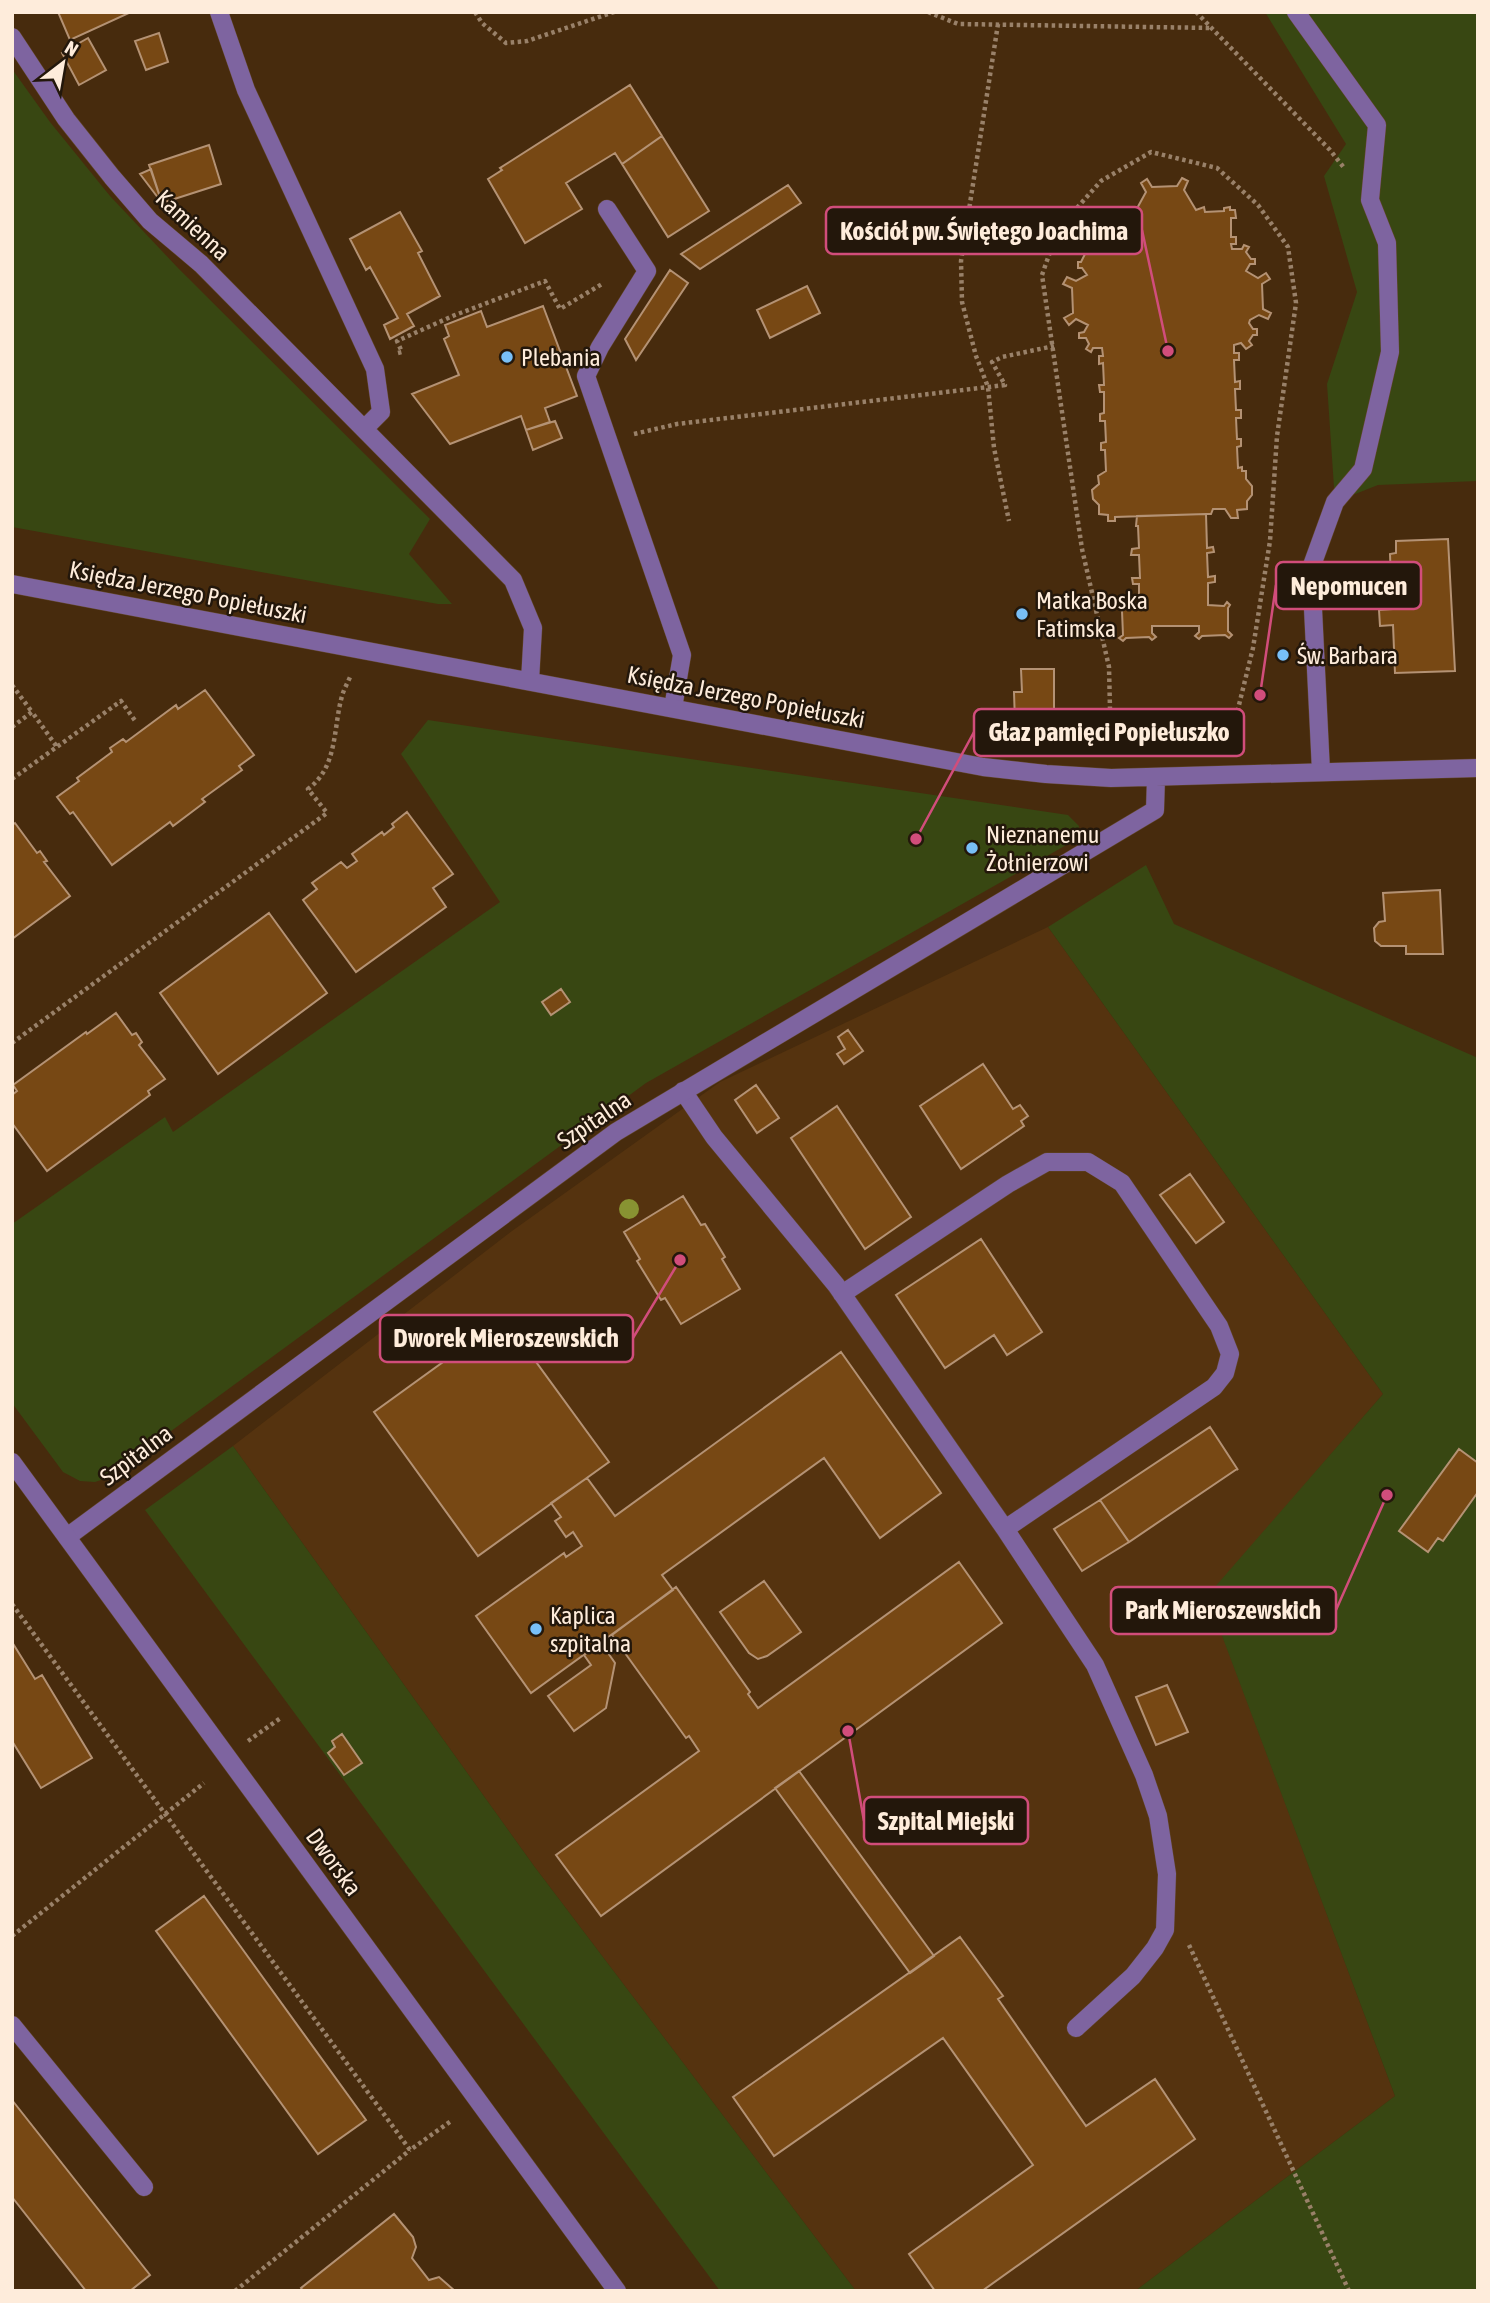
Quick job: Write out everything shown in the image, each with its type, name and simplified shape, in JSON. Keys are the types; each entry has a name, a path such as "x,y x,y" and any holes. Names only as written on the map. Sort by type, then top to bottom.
{"street":[{"path":"219,12 246,90 374,369 381,412 365,428"},
{"path":"1296,12 1377,125 1370,200 1387,243 1390,352 1363,469 1335,502 1311,568 1321,771"},
{"name":"Kamienna","path":"12,37 66,119 150,221 201,264 513,580 533,628 530,681"},
{"path":"607,209 647,271 600,347 586,376 682,655 673,708"},
{"name":"Księdza Jerzego Popiełuszki","path":"12,584 983,766 1059,775 1156,778 1478,768"},
{"name":"Szpitalna","path":"66,1538 616,1132 1155,810 1156,778"},
{"path":"683,1091 714,1137 842,1294 1005,1529 1095,1665 1144,1774 1158,1815 1167,1874 1165,1930 1133,1976 1076,2028"},
{"path":"842,1294 1008,1184 1047,1163 1088,1162 1122,1183 1219,1326 1230,1354 1225,1373 1214,1387 1005,1529"},
{"name":"Dworska","path":"12,1462 617,2291"},
{"path":"12,2025 144,2187"}],"path":[{"path":"475,12 482,23 506,43 527,41 614,12"},
{"path":"928,12 958,24 1212,28"},
{"path":"1196,12 1330,150 1370,200"},
{"path":"998,24 961,261 962,302 975,356 988,387 994,448 1009,521"},
{"path":"1111,740 1109,667 1082,549 1042,275 1058,229 1101,181 1151,152 1217,168 1258,205 1288,247 1296,303 1277,436 1270,541 1253,648 1237,713 1240,731 1240,775"},
{"path":"388,357 402,352 397,341 455,315 545,281 560,309 601,287 610,272 635,254"},
{"path":"608,439 677,424 1005,385 992,362 1002,357 1054,346"},
{"path":"12,1043 327,813 308,789 320,780 328,764 342,694 351,674"},
{"path":"12,685 57,747"},
{"path":"12,779 121,701 136,722"},
{"path":"12,727 32,712"},
{"path":"12,1604 410,2151"},
{"path":"12,1936 204,1783"},
{"path":"1165,1930 1188,1942 1349,2291"},
{"path":"234,2291 451,2121"}],"shaded area":[{"path":"1048,927 1383,1394 1208,1597 1395,2096 1135,2291 856,2291 534,1866 233,1446 512,1231 720,1082"}],"green space":[{"path":"1265,12 1478,12 1478,481 1378,485 1335,502 1327,384 1357,292 1324,176 1346,144"},
{"path":"12,69 50,122 110,196 178,268 430,519 409,554 452,604 438,604 12,527"},
{"path":"428,720 1068,815 1079,826 1077,839 646,1083 107,1478 95,1482 80,1481 63,1472 12,1403 12,1224 165,1117 173,1132 500,902 401,754"},
{"path":"1146,865 1174,924 1478,1058 1478,2291 1135,2291 1395,2096 1207,1596 1383,1394 1048,927"},
{"path":"233,1446 534,1866 856,2291 720,2291 145,1510"}],"building":[{"path":"58,12 128,12 129,13 70,40"},
{"path":"159,33 168,62 146,70 135,41"},
{"path":"88,38 106,70 79,85 62,53"},
{"path":"630,85 662,136 622,164 615,153 566,183 582,209 525,243 488,179 502,170 500,168"},
{"path":"662,136 709,211 668,237 622,164"},
{"path":"209,145 221,184 162,203 149,165"},
{"path":"151,169 162,203 140,174"},
{"path":"1182,178 1188,181 1184,190 1196,210 1204,207 1205,212 1224,211 1224,208 1230,207 1230,210 1235,210 1236,218 1231,218 1231,237 1236,237 1236,244 1231,244 1232,249 1242,249 1244,245 1249,247 1246,252 1251,259 1255,259 1255,264 1250,264 1246,271 1258,278 1266,273 1270,279 1262,284 1263,309 1271,313 1268,319 1259,315 1250,320 1253,329 1257,329 1257,335 1253,335 1249,341 1252,345 1246,349 1241,343 1234,345 1234,353 1239,353 1239,360 1234,360 1235,382 1240,381 1240,389 1235,389 1236,410 1241,410 1241,418 1236,418 1237,439 1241,439 1241,446 1237,447 1238,468 1242,467 1242,471 1246,471 1246,479 1252,486 1252,495 1247,501 1247,509 1237,510 1238,518 1231,518 1225,509 1213,509 1211,514 1115,517 1115,521 1108,521 1108,515 1099,514 1099,505 1093,499 1092,490 1099,484 1098,476 1106,471 1105,450 1101,450 1101,443 1106,442 1105,421 1100,421 1100,414 1104,413 1104,392 1100,392 1099,385 1104,385 1103,363 1099,364 1099,356 1103,356 1102,348 1093,348 1091,352 1086,349 1089,344 1086,338 1079,338 1079,333 1084,332 1088,325 1076,319 1069,325 1064,318 1073,313 1072,288 1063,284 1067,277 1076,281 1087,275 1082,268 1078,268 1078,262 1081,262 1085,254 1083,251 1089,248 1101,252 1101,247 1096,247 1096,240 1101,240 1100,221 1095,221 1095,214 1101,214 1100,210 1107,209 1107,214 1125,213 1126,209 1135,212 1146,192 1141,183 1147,179 1152,187 1177,186"},
{"path":"788,185 801,203 700,269 681,254"},
{"path":"400,212 422,251 418,253 440,296 407,314 414,326 390,339 384,325 398,318 370,267 366,270 350,239"},
{"path":"670,270 688,283 636,360 625,339"},
{"path":"807,286 820,313 770,338 757,310"},
{"name":"Plebania","path":"543,306 577,396 545,408 550,422 526,430 521,416 450,444 412,394 459,375 444,339 449,336 445,325 481,311 487,327"},
{"path":"555,421 562,438 533,450 526,430"},
{"path":"1206,514 1207,548 1213,547 1214,552 1207,553 1208,577 1215,576 1215,582 1208,583 1208,605 1224,606 1227,602 1230,605 1228,631 1232,635 1229,638 1225,635 1202,636 1199,639 1195,636 1199,632 1199,626 1152,626 1152,633 1156,637 1152,640 1149,637 1126,638 1123,641 1119,638 1123,635 1122,611 1118,608 1121,605 1124,608 1139,606 1139,584 1133,584 1132,578 1140,578 1139,555 1131,555 1132,549 1139,548 1137,516"},
{"path":"1448,539 1455,671 1395,673 1393,625 1380,626 1379,610 1392,609 1390,554 1396,553 1396,541"},
{"path":"1021,669 1054,669 1054,724 1015,723 1014,692 1022,692"},
{"path":"205,690 254,755 239,766 242,770 202,799 205,802 173,826 170,822 112,865 73,812 70,814 57,797 112,752 110,748 123,739 126,742 176,705 178,709"},
{"path":"407,812 453,874 433,888 446,907 356,972 303,900 317,889 312,883 341,862 347,868 357,861 352,854 382,832 384,835 394,827 392,824"},
{"path":"15,823 37,853 40,851 47,861 44,862 70,896 12,939 12,825"},
{"path":"1440,890 1443,954 1406,954 1406,946 1381,946 1375,941 1374,928 1379,922 1385,921 1383,893"},
{"path":"269,913 327,993 218,1074 160,993"},
{"path":"561,989 570,1002 551,1015 542,1002"},
{"path":"116,1013 132,1035 136,1033 142,1042 139,1045 165,1079 148,1091 150,1095 47,1171 12,1123 12,1095 17,1091 13,1085"},
{"path":"848,1030 863,1051 844,1064 837,1054 845,1049 838,1037"},
{"path":"983,1064 1013,1109 1020,1105 1028,1116 1021,1121 1024,1126 961,1169 920,1106"},
{"path":"756,1085 779,1118 757,1133 735,1100"},
{"path":"837,1106 911,1217 865,1249 791,1138"},
{"path":"1190,1174 1224,1222 1196,1243 1160,1195"},
{"path":"683,1196 701,1225 705,1224 740,1289 681,1324 665,1298 661,1300 637,1261 640,1259 624,1232"},
{"path":"981,1239 1042,1332 1007,1355 994,1335 945,1368 896,1295"},
{"path":"504,1318 609,1462 478,1556 374,1412"},
{"path":"841,1352 941,1493 880,1538 824,1458 662,1575 673,1590 531,1693 476,1616 564,1553 566,1557 582,1546 573,1532 566,1537 555,1521 561,1517 551,1503 587,1478 615,1516"},
{"path":"1210,1427 1238,1470 1129,1542 1100,1500"},
{"path":"1459,1449 1478,1463 1478,1492 1443,1541 1438,1538 1428,1552 1399,1531"},
{"path":"1100,1500 1129,1542 1082,1571 1054,1529"},
{"path":"959,1562 1002,1623 601,1916 556,1855 699,1751 689,1736 686,1738 612,1635 676,1587 750,1692 748,1694 758,1708"},
{"path":"764,1581 801,1632 767,1656 758,1659 749,1653 720,1612"},
{"path":"12,1642 35,1679 42,1675 92,1758 41,1788 12,1741"},
{"path":"601,1643 615,1663 606,1708 574,1731 548,1696 591,1665 584,1655"},
{"path":"1167,1685 1188,1732 1156,1745 1136,1697"},
{"path":"342,1734 362,1763 344,1775 328,1753 335,1747 332,1741"},
{"path":"799,1771 934,1956 910,1973 775,1788"},
{"path":"204,1896 366,2120 318,2154 156,1931"},
{"path":"960,1937 1003,1996 998,1999 1086,2126 1155,2079 1195,2139 982,2291 935,2291 909,2254 1033,2165 943,2038 774,2156 733,2097"},
{"path":"12,2100 150,2275 130,2291 86,2291 12,2197"},
{"path":"394,2214 413,2237 416,2247 412,2258 429,2280 439,2277 455,2291 303,2291 301,2288"}],"place":[{"name":"Kościół pw. Świętego Joachima","path":"1168,351"},
{"name":"Plebania","path":"507,357"},
{"name":"Matka Boska Fatimska","path":"1022,614"},
{"name":"Św. Barbara","path":"1283,655"},
{"name":"Nepomucen","path":"1260,695"},
{"name":"Głaz pamięci Popiełuszko","path":"916,839"},
{"name":"Nieznanemu Żołnierzowi","path":"972,848"},
{"name":"Dworek Mieroszewskich","path":"680,1260"},
{"name":"Park Mieroszewskich","path":"1387,1495"},
{"name":"Kaplica szpitalna","path":"536,1629"},
{"name":"Szpital Miejski","path":"848,1731"}]}
